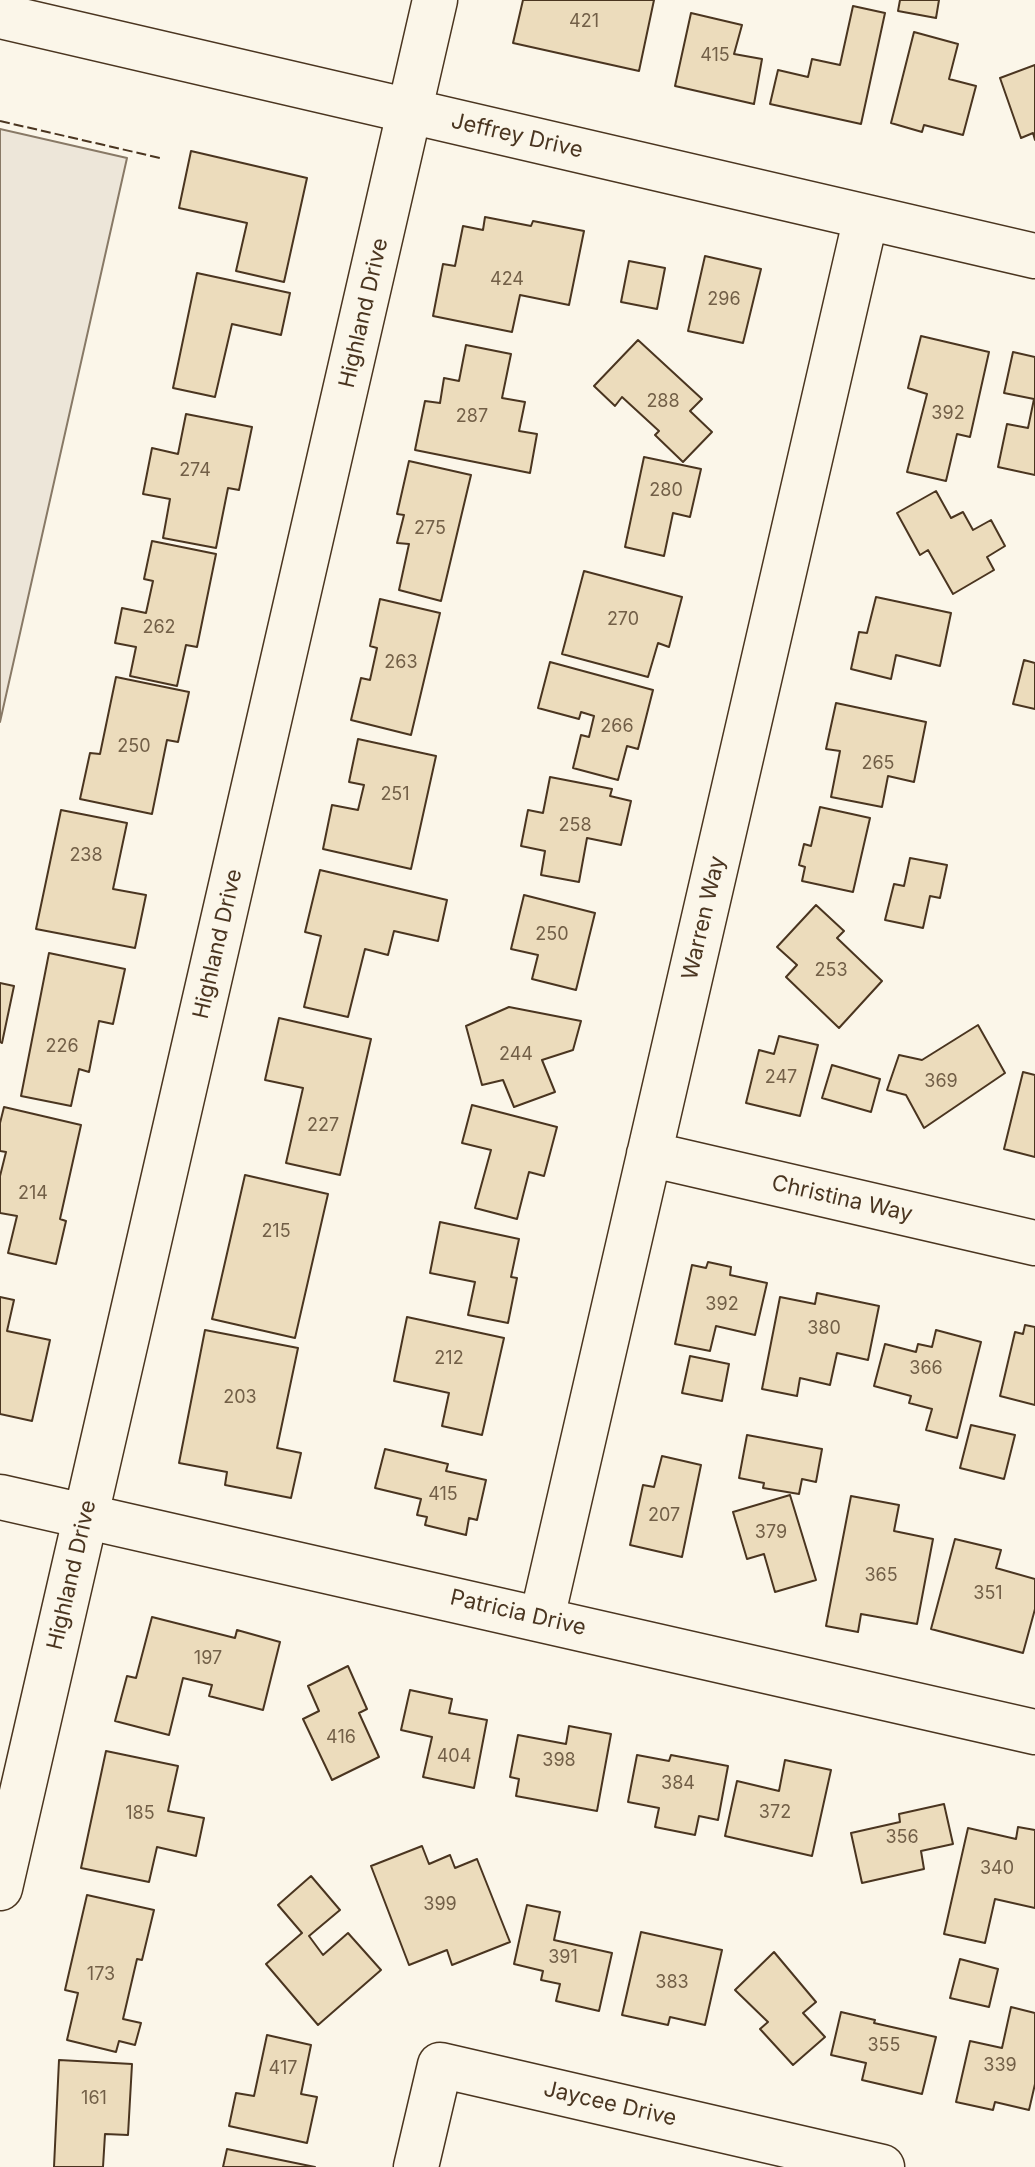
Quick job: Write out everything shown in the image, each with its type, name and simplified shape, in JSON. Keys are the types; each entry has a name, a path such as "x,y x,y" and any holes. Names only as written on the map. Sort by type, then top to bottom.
{"street":[{"name":"Highland Drive","path":"0,1888 435,0"},
{"name":"Jeffrey Drive","path":"0,16 1035,256"},
{"name":"Warren Way","path":"542,1618 866,217"},
{"name":"Christina Way","path":"649,1154 1035,1243"},
{"name":"Patricia Drive","path":"0,1497 1035,1732"},
{"name":"Jaycee Drive","path":"416,2167 440,2065 882,2167"}],"shaded area":[{"path":"0,129 127,158 0,722"}],"building":[{"path":"523,0 654,0 639,71 513,43"},
{"path":"900,0 939,0 936,18 898,11"},
{"path":"853,6 885,13 861,124 770,104 778,70 808,77 812,59 840,65"},
{"path":"691,13 742,25 734,54 762,59 754,104 675,86"},
{"path":"914,32 958,44 949,79 976,86 963,135 924,125 922,132 891,123"},
{"path":"1035,65 1035,140 1033,133 1021,138 1000,78"},
{"path":"191,151 307,178 284,282 236,271 247,223 179,208"},
{"path":"485,217 531,226 533,221 584,231 569,305 520,295 512,332 433,316 443,264 455,266 463,226 483,230"},
{"path":"705,256 761,269 743,343 688,331"},
{"path":"629,261 665,268 657,309 621,302"},
{"path":"197,273 290,293 281,335 232,324 215,397 173,388"},
{"path":"921,336 989,352 970,437 957,434 946,481 907,472 927,394 908,388"},
{"path":"638,340 702,399 690,411 712,432 683,462 655,435 659,431 622,397 615,406 594,386"},
{"path":"466,345 511,354 502,398 525,402 519,431 537,434 530,473 415,450 425,401 440,403 444,378 459,381"},
{"path":"1013,352 1035,357 1035,475 998,467 1007,424 1028,428 1034,399 1004,393"},
{"path":"186,414 252,427 239,490 228,488 216,548 163,538 170,499 143,494 152,448 178,454"},
{"path":"644,457 701,469 690,517 673,513 664,556 625,547"},
{"path":"409,461 471,475 441,601 399,590 409,544 397,543 404,515 397,514"},
{"path":"936,491 951,518 963,512 973,530 991,520 1005,546 987,557 994,570 953,594 928,550 920,555 897,513"},
{"path":"152,541 216,554 197,647 186,645 177,686 130,676 136,647 115,643 122,608 146,613 153,581 144,579"},
{"path":"584,571 682,597 669,647 658,643 648,677 562,654"},
{"path":"876,597 951,613 940,666 896,655 891,679 851,669 859,632 867,633"},
{"path":"380,599 440,613 411,735 351,720 361,678 370,680 377,648 370,646"},
{"path":"1024,660 1035,663 1035,709 1013,704"},
{"path":"550,662 653,690 638,749 627,746 618,780 573,768 581,735 589,737 594,716 581,712 579,719 538,708"},
{"path":"116,677 189,692 178,742 167,740 152,814 80,799 90,753 100,754"},
{"path":"836,703 926,722 914,782 888,776 882,807 831,797 840,751 826,749"},
{"path":"358,739 436,756 411,869 323,849 332,805 358,810 364,785 349,782"},
{"path":"550,777 612,789 610,796 631,801 621,845 587,838 579,882 541,875 545,851 521,846 528,810 543,813"},
{"path":"820,807 870,818 853,892 802,881 805,867 799,865 804,844 811,846"},
{"path":"61,810 127,823 113,889 146,895 135,948 36,929"},
{"path":"910,858 947,865 940,898 930,896 923,928 885,920 894,884 904,886"},
{"path":"320,870 447,900 438,941 394,931 388,955 365,949 348,1017 304,1007 321,936 305,932"},
{"path":"524,895 595,913 576,990 532,979 538,955 511,949"},
{"path":"816,905 844,931 837,938 882,981 839,1028 786,977 797,965 777,947"},
{"path":"49,953 125,969 113,1024 99,1021 89,1072 79,1069 71,1106 21,1096"},
{"path":"0,983 14,986 2,1043 0,1042"},
{"path":"509,1007 581,1021 573,1050 542,1060 555,1092 514,1107 503,1080 482,1085 466,1026"},
{"path":"279,1018 371,1039 340,1175 286,1163 303,1088 265,1080"},
{"path":"978,1025 1005,1073 924,1128 906,1095 887,1090 899,1055 922,1060"},
{"path":"779,1036 818,1045 800,1116 746,1103 759,1050 774,1054"},
{"path":"832,1065 880,1079 871,1112 822,1098"},
{"path":"1023,1072 1035,1075 1035,1157 1004,1149"},
{"path":"472,1105 557,1127 544,1176 529,1172 517,1219 475,1208 491,1150 462,1143"},
{"path":"4,1107 81,1125 60,1219 66,1221 56,1264 8,1253 17,1216 0,1213 0,1176 6,1152 0,1151 0,1123"},
{"path":"245,1175 328,1194 295,1338 212,1319"},
{"path":"440,1222 519,1239 511,1277 517,1278 508,1323 468,1315 475,1282 430,1273"},
{"path":"708,1262 731,1267 730,1275 767,1283 755,1335 716,1326 710,1351 675,1344 692,1265 706,1268"},
{"path":"817,1293 879,1306 868,1360 837,1353 830,1385 800,1378 797,1396 762,1389 780,1297 815,1304"},
{"path":"0,1297 14,1300 7,1331 50,1340 32,1421 0,1414"},
{"path":"407,1317 504,1338 482,1435 442,1426 449,1393 394,1381"},
{"path":"1025,1325 1035,1327 1035,1405 1000,1396 1015,1332 1023,1334"},
{"path":"205,1330 298,1348 277,1448 301,1453 291,1498 225,1485 227,1472 179,1463"},
{"path":"936,1330 981,1342 957,1438 926,1430 932,1409 909,1403 911,1396 874,1386 885,1344 916,1352 918,1344 932,1347"},
{"path":"690,1356 729,1364 722,1401 682,1393"},
{"path":"971,1425 1015,1435 1004,1479 960,1468"},
{"path":"747,1435 822,1449 816,1482 802,1479 799,1494 763,1488 764,1483 739,1478"},
{"path":"385,1449 448,1464 446,1471 486,1480 477,1520 469,1518 466,1535 425,1525 427,1517 417,1515 421,1499 375,1488"},
{"path":"662,1456 701,1465 682,1557 630,1545 643,1485 654,1487"},
{"path":"790,1495 816,1580 775,1592 764,1554 747,1559 733,1512"},
{"path":"851,1496 899,1505 894,1531 933,1539 917,1624 861,1614 858,1632 826,1626"},
{"path":"955,1539 1001,1550 996,1568 1035,1579 1035,1609 1023,1653 931,1629"},
{"path":"152,1617 235,1638 237,1630 280,1642 263,1710 209,1696 212,1685 183,1678 169,1735 115,1721 127,1676 136,1678"},
{"path":"348,1666 367,1709 359,1713 379,1757 332,1780 303,1719 319,1711 308,1686"},
{"path":"410,1690 452,1699 449,1713 487,1720 474,1788 423,1777 432,1737 401,1730"},
{"path":"569,1726 611,1734 597,1811 516,1796 519,1779 510,1777 518,1735 566,1744"},
{"path":"106,1751 178,1766 168,1811 204,1818 196,1856 157,1847 149,1882 81,1868"},
{"path":"637,1755 669,1761 671,1755 728,1766 718,1820 699,1816 695,1835 655,1827 659,1808 628,1802"},
{"path":"785,1760 831,1770 812,1856 725,1836 737,1781 779,1791"},
{"path":"944,1804 953,1844 921,1851 924,1869 862,1883 851,1833 900,1822 899,1814"},
{"path":"1018,1827 1035,1830 1035,1908 995,1899 985,1943 944,1934 968,1828 1016,1839"},
{"path":"422,1846 429,1864 450,1855 455,1868 477,1859 510,1942 452,1965 447,1950 409,1965 371,1866"},
{"path":"311,1876 340,1910 309,1936 323,1955 348,1933 381,1970 318,2025 266,1964 302,1933 278,1905"},
{"path":"87,1895 154,1910 142,1960 137,1959 123,2019 141,2023 135,2045 119,2041 116,2052 67,2040 78,1993 65,1990"},
{"path":"527,1905 560,1912 554,1940 612,1953 599,2011 556,2001 560,1984 541,1980 543,1971 514,1964"},
{"path":"641,1932 722,1950 705,2025 670,2017 668,2025 622,2015"},
{"path":"774,1952 816,2002 803,2013 825,2037 793,2065 760,2029 768,2022 735,1990"},
{"path":"960,1959 998,1969 989,2007 950,1998"},
{"path":"1011,2007 1035,2013 1035,2084 1029,2110 995,2102 993,2110 956,2102 970,2041 1002,2048"},
{"path":"841,2012 936,2037 922,2094 862,2080 866,2063 831,2055"},
{"path":"267,2035 311,2045 301,2094 317,2097 307,2143 229,2126 236,2093 254,2096"},
{"path":"59,2060 132,2064 128,2135 105,2134 103,2167 54,2167"},
{"path":"227,2149 315,2167 223,2167"}],"fence":[{"path":"0,121 160,158"}]}
